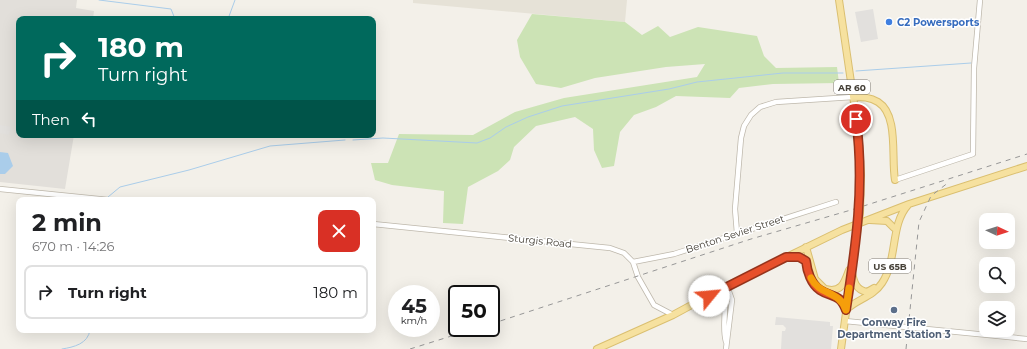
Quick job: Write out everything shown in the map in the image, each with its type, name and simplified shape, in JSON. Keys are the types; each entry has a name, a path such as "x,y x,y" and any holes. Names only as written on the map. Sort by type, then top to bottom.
{"main road":[{"name":"AR 60","path":"839,0 854,97 861,174 860,213 846,310"},
{"path":"854,97 868,98 877,101 884,107 890,118 895,180"},
{"path":"597,349 673,315 818,240 896,208 1027,166"},
{"name":"US 65B","path":"846,310 854,302 876,292 883,282 890,265 895,227 901,214 909,204"},
{"path":"852,273 854,283 862,291 867,292 875,288 880,280 888,259 895,227 896,208"},
{"path":"866,220 882,220 895,227"},
{"path":"807,260 818,240"},
{"path":"805,247 814,284 819,289 837,297 843,302 846,310 841,349"},
{"path":"786,257 799,257 807,260 819,285 832,290 842,286 854,255"}],"street":[{"path":"895,180 974,154 974,68 980,0"},
{"path":"737,232 735,213 741,138 744,126 751,115 760,107 776,102 854,97"},
{"path":"0,189 79,197"},
{"name":"Benton Sevier Street","path":"633,262 674,254 737,232 836,202"},
{"name":"Sturgis Road","path":"376,224 610,248 624,253 633,262"},
{"path":"633,262 638,277 654,305 673,315"},
{"path":"726,349 732,300 727,286"},
{"path":"721,289 724,296 723,326 726,342"},
{"path":"845,321 1027,339"}],"shaded area":[{"path":"0,0 77,0 76,8 94,11 93,16 16,16 16,138 74,138 65,189 0,182"},
{"path":"413,0 627,0 625,22 413,3"},
{"path":"873,9 878,39 861,42 855,12"},
{"path":"0,125 11,127 9,135 0,133"},
{"path":"776,317 830,322 830,326 833,326 831,349 781,349 782,331 785,331 786,328 783,325 775,325"}],"green space":[{"path":"532,14 625,22 642,35 658,26 670,37 698,27 757,36 764,56 776,68 837,67 839,83 773,84 739,88 730,98 676,96 656,107 634,115 620,132 614,166 602,168 594,150 593,129 575,117 536,126 514,147 510,160 498,171 468,187 463,224 443,223 444,191 392,185 375,180 371,163 388,163 399,134 473,135 515,112 564,98 697,77 705,64 666,67 595,78 561,88 536,84 520,57 517,40"}],"water":[{"path":"0,152 8,153 13,166 5,174 0,174"}],"waterway":[{"path":"99,0 171,9 174,16"},
{"path":"229,16 235,0"},
{"path":"856,71 971,63"},
{"path":"353,140 383,138 477,143 490,138 506,127 528,117 562,106 669,89 697,82 783,73 843,73"},
{"path":"108,197 120,187 189,170 270,146 345,140"},
{"path":"62,349 80,344 86,339 89,333"}],"railway":[{"path":"500,321 751,239 851,210 1027,154"},
{"path":"906,349 919,222 931,196 949,182"},
{"path":"410,349 448,337"}],"slow traffic":[{"path":"811,278 819,289 834,295 843,302 846,310 849,288"}],"place":[{"name":"C2 Powersports","path":"889,22"},
{"name":"Conway Fire Department Station 3","path":"894,310"}],"route":[{"path":"709,296 786,257 799,257 806,261 807,270 814,284 819,289 837,297 843,302 846,310 860,213 861,174 856,119"}]}
